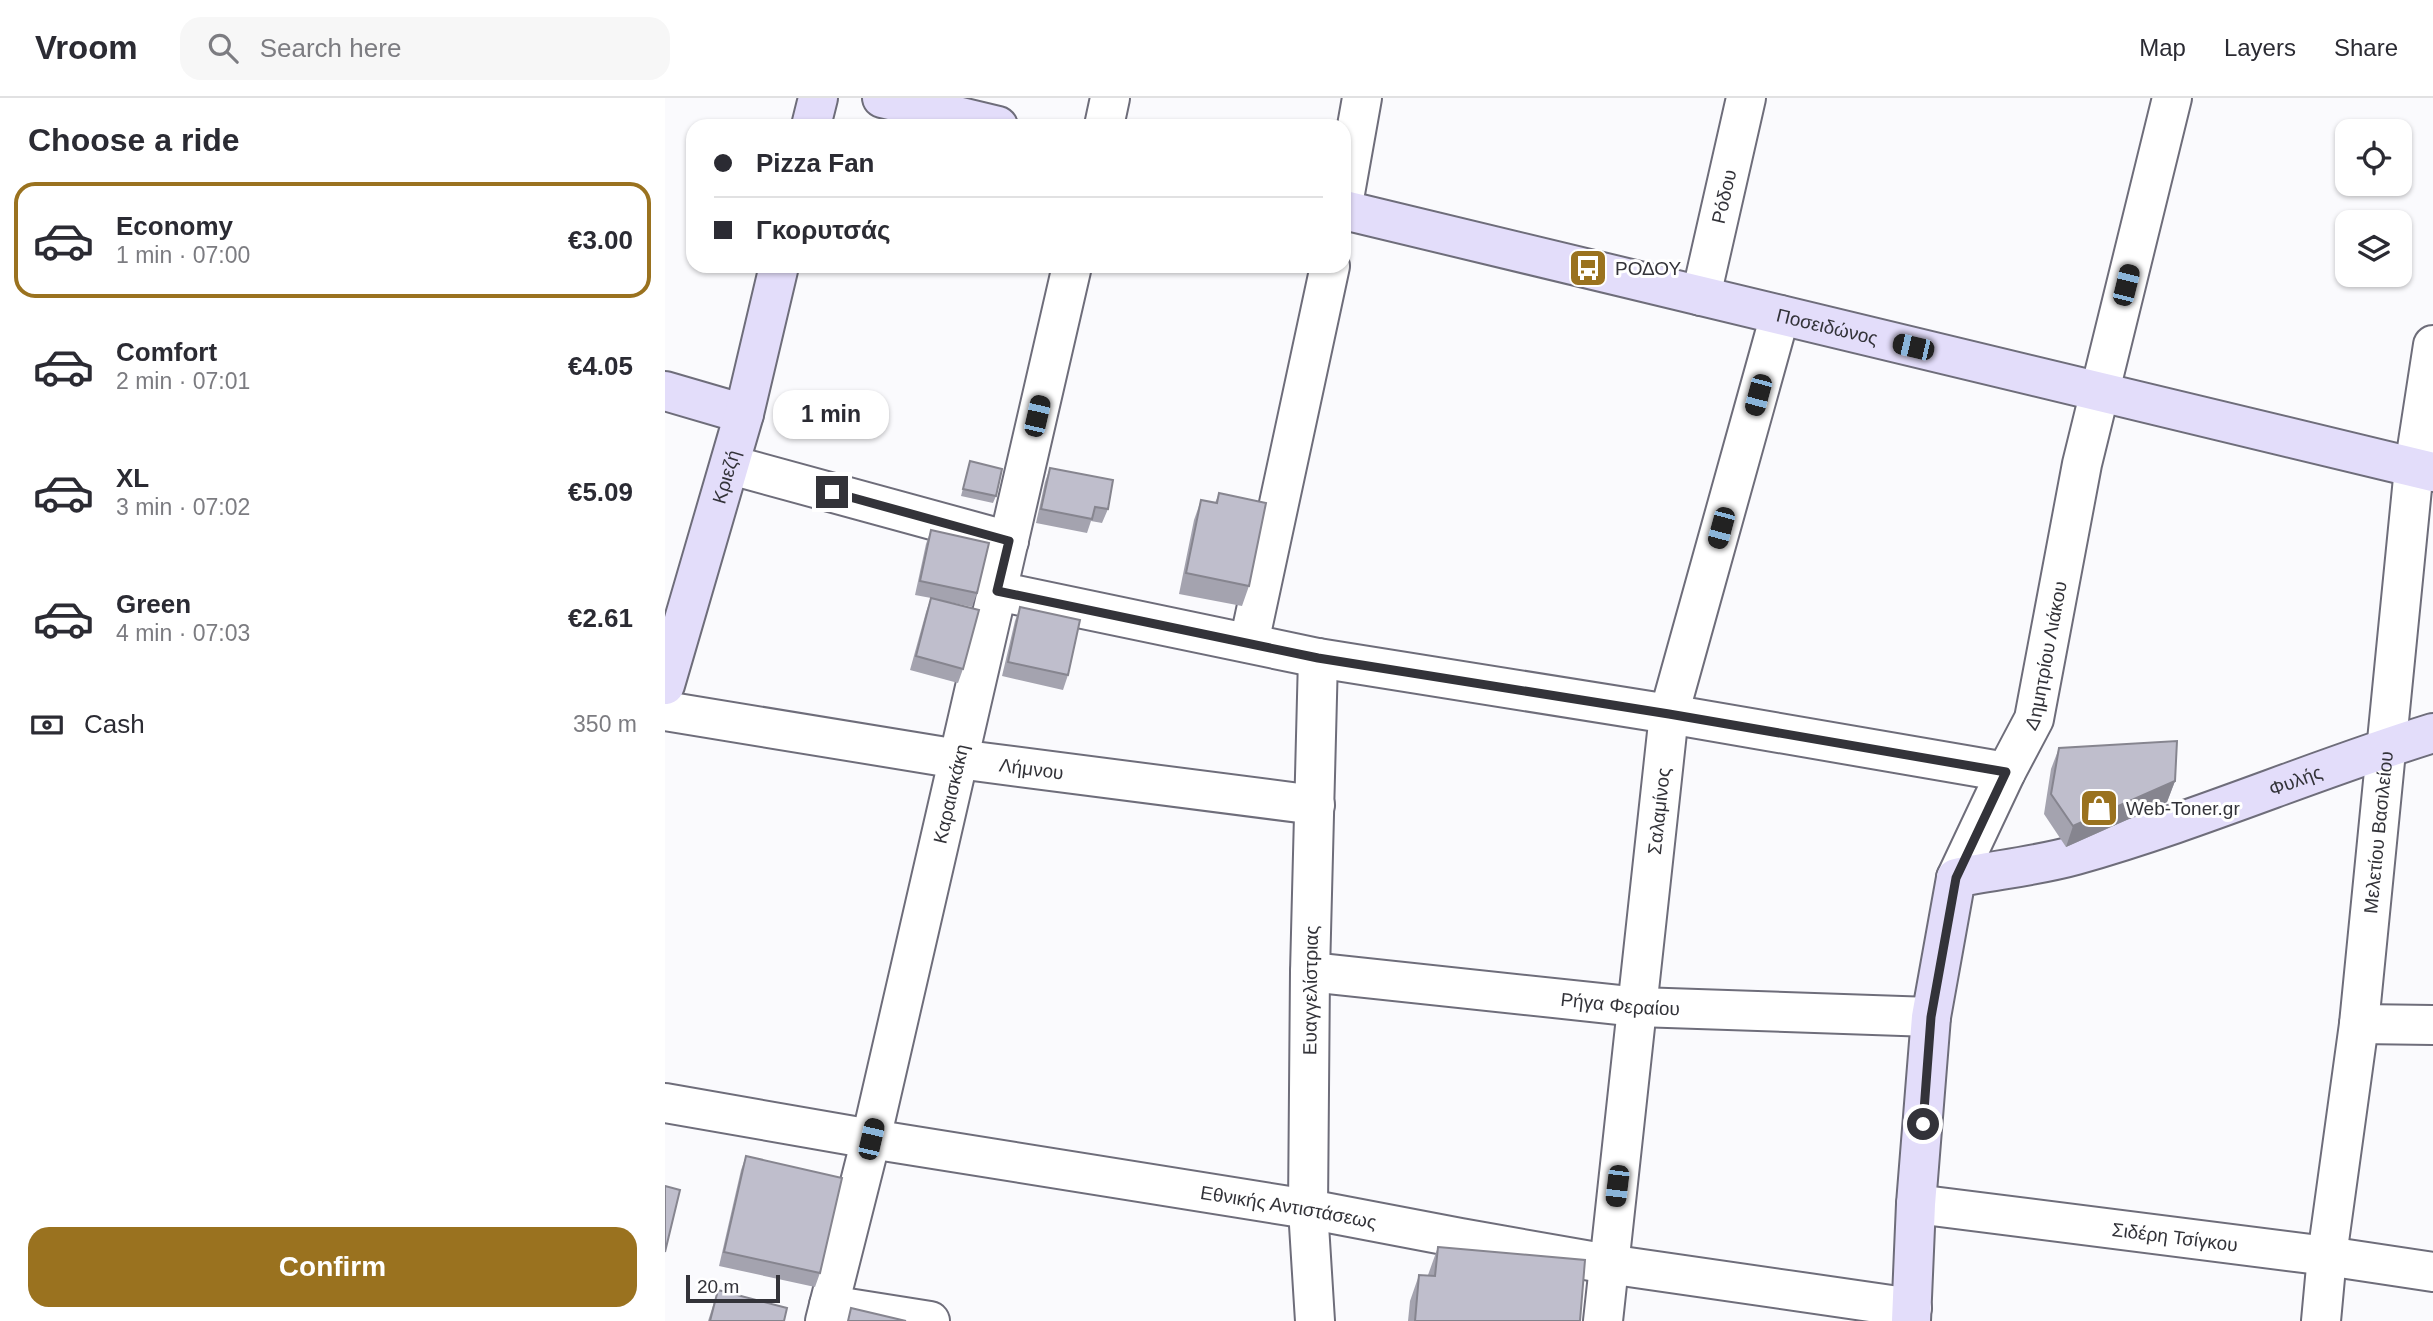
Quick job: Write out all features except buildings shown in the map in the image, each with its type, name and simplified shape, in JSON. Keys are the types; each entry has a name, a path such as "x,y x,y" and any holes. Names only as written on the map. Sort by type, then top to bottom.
{"street":[{"path":"813,119 818,98"},
{"path":"882,98 968,119"},
{"path":"1106,119 1110,98"},
{"path":"1351,160 1362,98"},
{"name":"Ρόδου","path":"1702,296 1746,98"},
{"name":"Δημητρίου Λιάκου","path":"1911,1315 1916,1204 1931,1017 1956,878 2006,772 2035,719 2082,464 2172,98"},
{"name":"Ποσειδώνος","path":"1351,211 2423,470"},
{"name":"Κριεζή","path":"665,685 731,465 777,273"},
{"name":"Καραισκάκη","path":"827,1313 871,1139 1070,273"},
{"path":"1249,643 1328,273"},
{"name":"Σαλαμίνος","path":"1603,1321 1669,714 1780,315"},
{"name":"Μελετίου Βασιλείου","path":"2321,1321 2327,1256 2359,1024 2387,747 2423,470 2433,345"},
{"path":"665,391 744,414"},
{"path":"731,465 1009,541"},
{"path":"997,591 1318,658 1669,714 2006,772"},
{"name":"Ευαγγελίστριας","path":"1315,1321 1308,1209 1310,972 1318,658"},
{"name":"Λήμνου","path":"665,711 958,759 1315,805"},
{"name":"Φυλής","path":"1956,878 2074,856 2433,733"},
{"name":"Ρήγα Φεραίου","path":"1310,972 1638,1007 1931,1017"},
{"path":"2359,1024 2433,1025"},
{"name":"Εθνικής Αντιστάσεως","path":"665,1102 871,1139 1308,1209 1608,1264 1911,1315"},
{"name":"Σιδέρη Τσίγκου","path":"1916,1204 2433,1272"},
{"path":"827,1313 930,1321"}],"place":[{"name":"ΡΟΔΟΥ","path":"1588,268"},
{"name":"Web-Toner.gr","path":"2099,808"}],"route":[{"path":"832,492 1009,541 997,591 1318,658 1669,714 2006,772 1956,878 1931,1017 1923,1124"}]}
